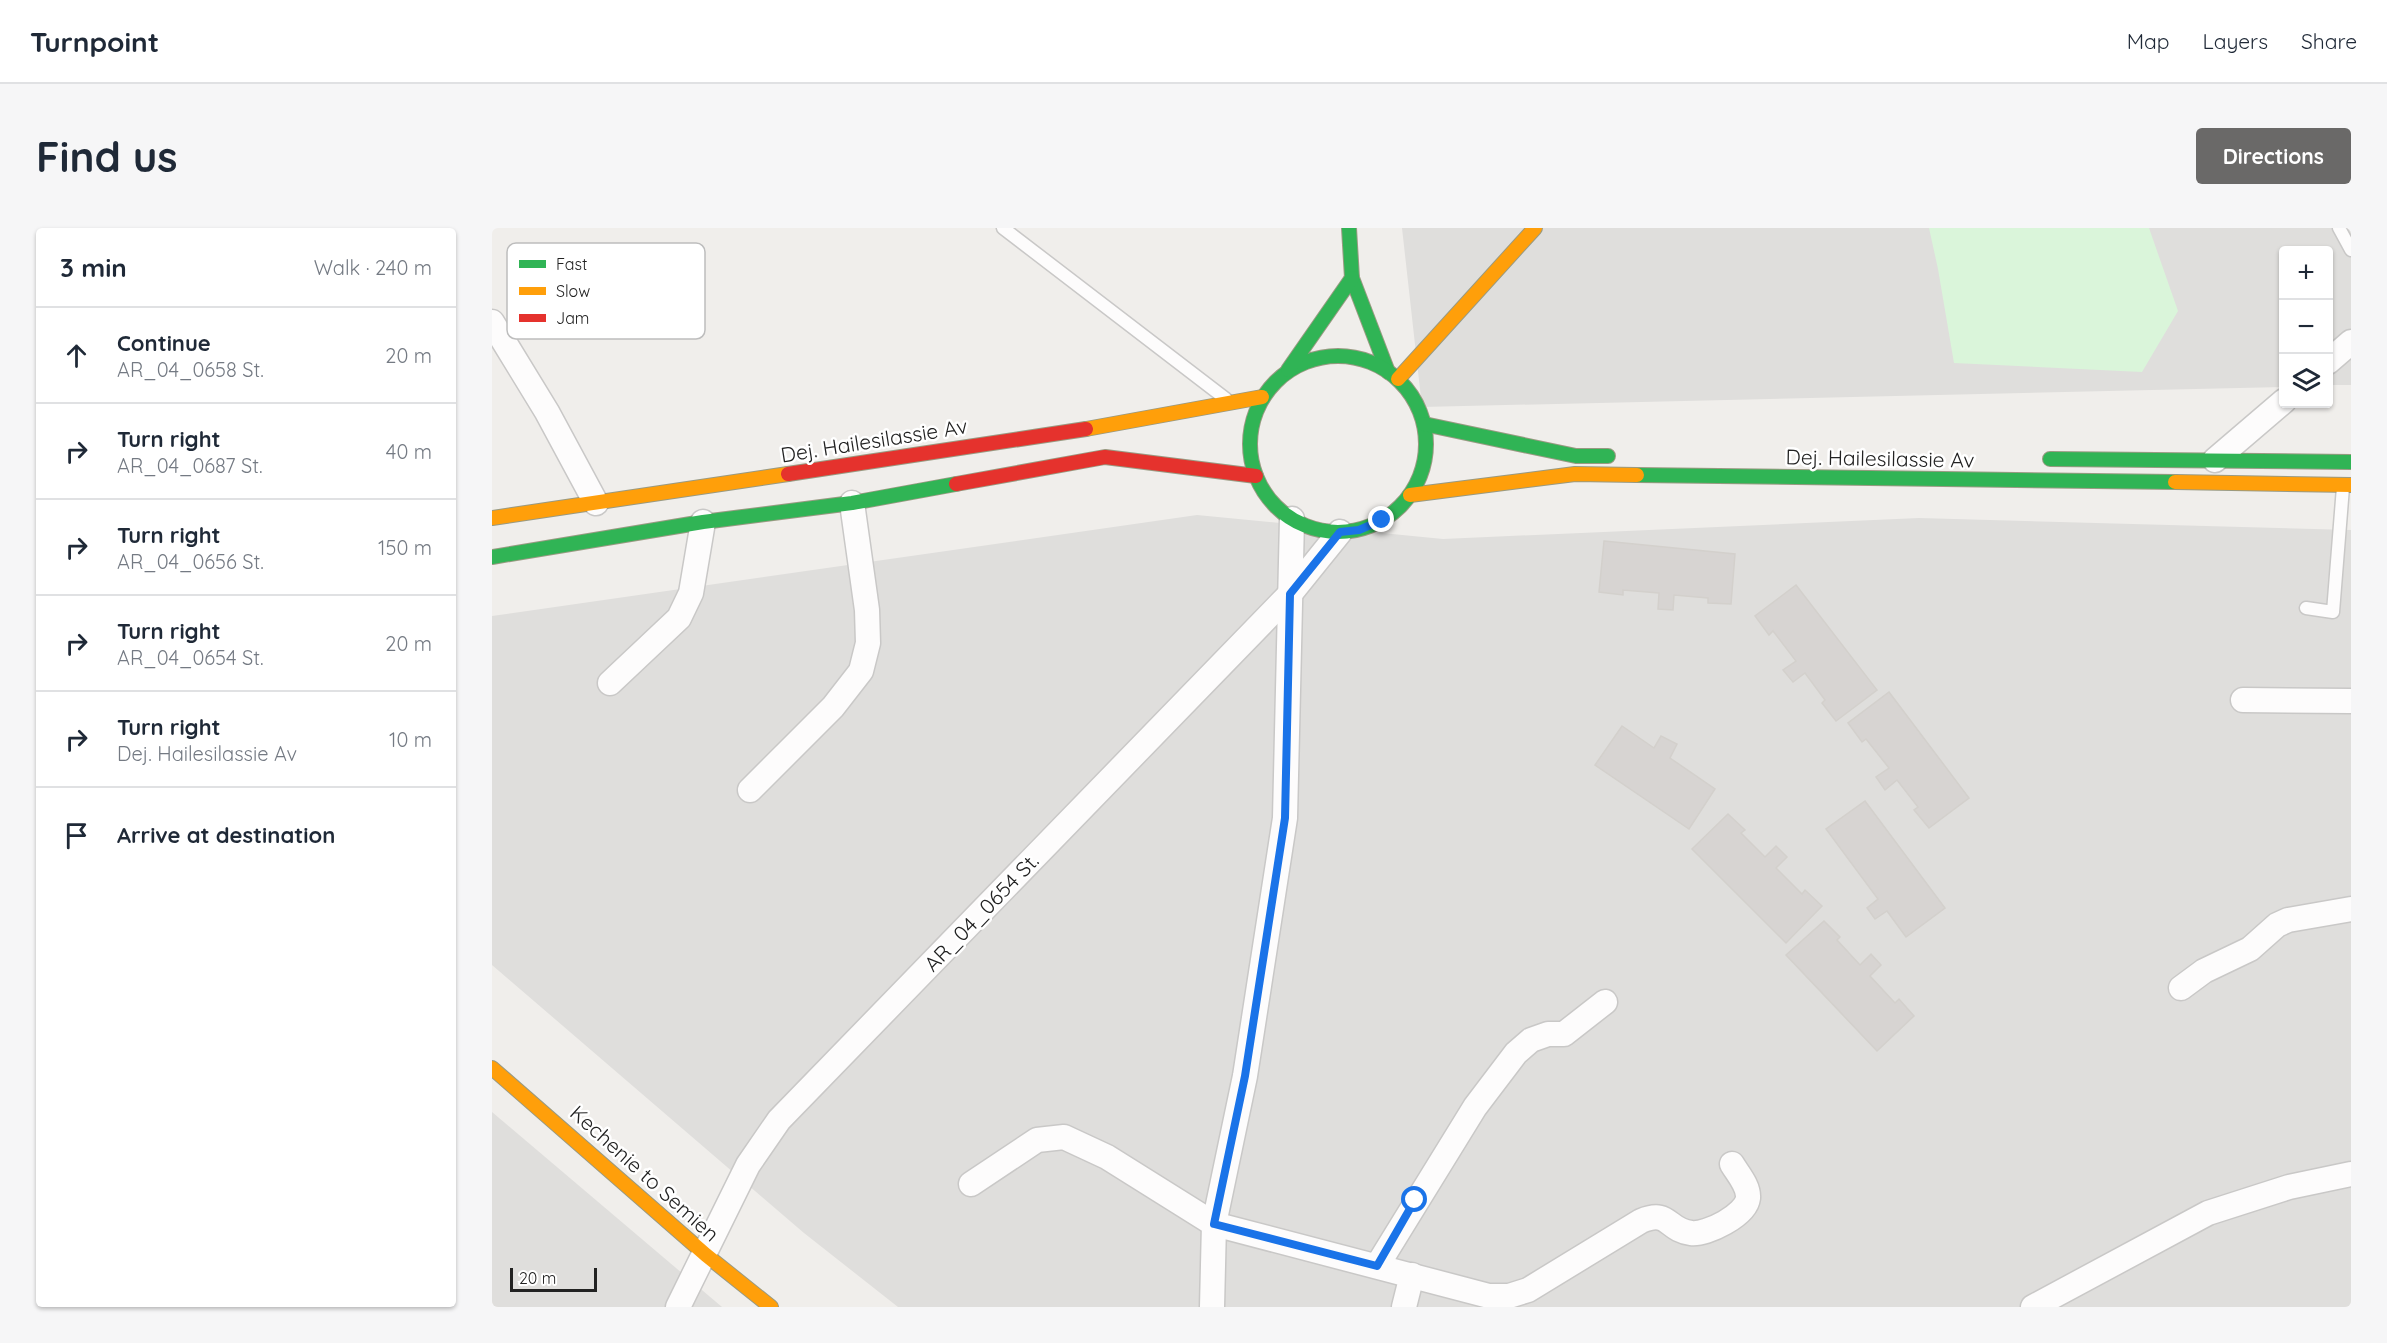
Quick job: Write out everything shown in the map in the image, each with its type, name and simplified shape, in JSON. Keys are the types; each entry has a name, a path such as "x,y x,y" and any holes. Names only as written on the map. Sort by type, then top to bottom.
{"main road":[{"path":"1349,228 1352,278 1397,375 1414,399 1424,424 1426,448 1423,466 1410,495 1382,520 1359,530 1340,532 1316,529 1292,519 1265,493 1256,476 1249,439 1254,414 1262,398 1274,382 1288,370 1352,278"},
{"path":"1397,375 1535,228"},
{"path":"1288,370 1311,359 1338,355 1366,360 1397,375"},
{"name":"Dej. Hailesilassie Av","path":"492,518 1100,427 1262,398"},
{"path":"1424,424 1576,456 1624,456"},
{"path":"492,557 703,522 852,502 1105,457 1256,476"},
{"path":"2038,459 2351,462"},
{"name":"Dej. Hailesilassie Av","path":"1410,495 1575,474 2347,485"},
{"name":"Kechenie to Semien","path":"492,1068 706,1255 771,1307"}],"street":[{"path":"492,322 547,412 596,503"},
{"path":"2333,358 2351,342"},
{"path":"2215,460 2279,404"},
{"path":"750,790 834,707 861,671 868,643 867,610 852,502"},
{"path":"1212,1307 1214,1224 1245,1076 1285,818 1292,519"},
{"path":"610,683 679,618 691,593 703,522"},
{"name":"AR_04_0654 St.","path":"678,1307 706,1255 748,1165 779,1120 1290,594 1340,532"},
{"path":"2243,700 2351,701"},
{"path":"2181,988 2204,971 2250,949 2277,925 2288,920 2351,909"},
{"path":"1377,1266 1415,1200 1475,1107 1516,1053 1531,1040 1548,1034 1564,1034 1605,1002"},
{"path":"971,1184 1037,1140 1064,1137 1107,1157 1214,1224 1489,1296 1509,1296 1528,1290 1641,1221 1654,1216 1664,1217 1677,1230 1694,1234 1726,1222 1744,1210 1748,1197 1732,1164"},
{"path":"2040,1306 2208,1213 2289,1186 2351,1174"},
{"path":"1404,1307 1412,1275"}],"lane":[{"path":"1003,228 1231,404"},
{"path":"2339,228 2351,250"},
{"path":"2306,608 2333,612 2347,485"}],"shaded area":[{"path":"1402,228 2351,228 2351,385 2333,385 2333,246 2279,246 2279,387 1422,407"},
{"path":"1197,515 1443,539 1919,518 2351,530 2351,1307 898,1307 804,1233 492,965 492,616"},
{"path":"492,1112 722,1307 492,1307"}],"green space":[{"path":"1929,228 2149,228 2178,311 2142,372 1954,363"}],"building":[{"path":"1604,541 1735,554 1731,604 1708,603 1708,598 1674,595 1673,610 1658,609 1659,593 1623,590 1623,595 1599,592"},
{"path":"1796,585 1877,690 1836,721 1822,703 1825,700 1805,673 1793,682 1783,670 1796,661 1773,631 1769,635 1755,616"},
{"path":"1889,692 1969,798 1929,828 1914,810 1918,807 1897,780 1885,790 1876,777 1889,768 1866,739 1862,742 1848,723"},
{"path":"1622,726 1654,748 1661,736 1677,744 1670,758 1715,789 1689,829 1595,765"},
{"path":"1865,801 1945,908 1906,937 1887,911 1875,919 1867,908 1878,899 1826,829"},
{"path":"1728,814 1745,830 1741,833 1765,857 1776,846 1787,857 1776,868 1802,894 1805,890 1822,906 1786,943 1692,849"},
{"path":"1824,921 1840,937 1837,940 1860,965 1871,954 1881,965 1870,976 1895,1003 1899,999 1914,1016 1877,1051 1786,955"}],"traffic: fast":[{"path":"1349,228 1352,278 1388,372"},
{"path":"1288,370 1352,278"},
{"path":"1338,356 1355,357 1372,362 1400,382 1420,410 1425,427 1426,444 1425,461 1420,478 1400,506 1372,526 1355,531 1338,532 1321,531 1304,526 1276,506 1256,478 1251,461 1250,444 1251,427 1256,410 1276,382 1304,362 1321,357 1338,356"},
{"path":"1424,424 1576,456 1608,456"},
{"path":"2050,459 2351,462"},
{"path":"1637,475 2175,482"},
{"path":"492,557 703,522 852,503 956,484"}],"traffic: slow":[{"path":"1398,379 1535,228"},
{"path":"1086,429 1262,397"},
{"path":"492,518 788,474"},
{"path":"1410,495 1575,474 1637,475"},
{"path":"2175,482 2351,485"},
{"path":"492,1068 706,1255 771,1307"}],"traffic: jam":[{"path":"788,474 1086,429"},
{"path":"956,484 1105,457 1256,476"}],"route":[{"path":"1382,520 1359,530 1340,532 1290,594 1285,818 1245,1076 1214,1224 1377,1266 1415,1200"}]}
